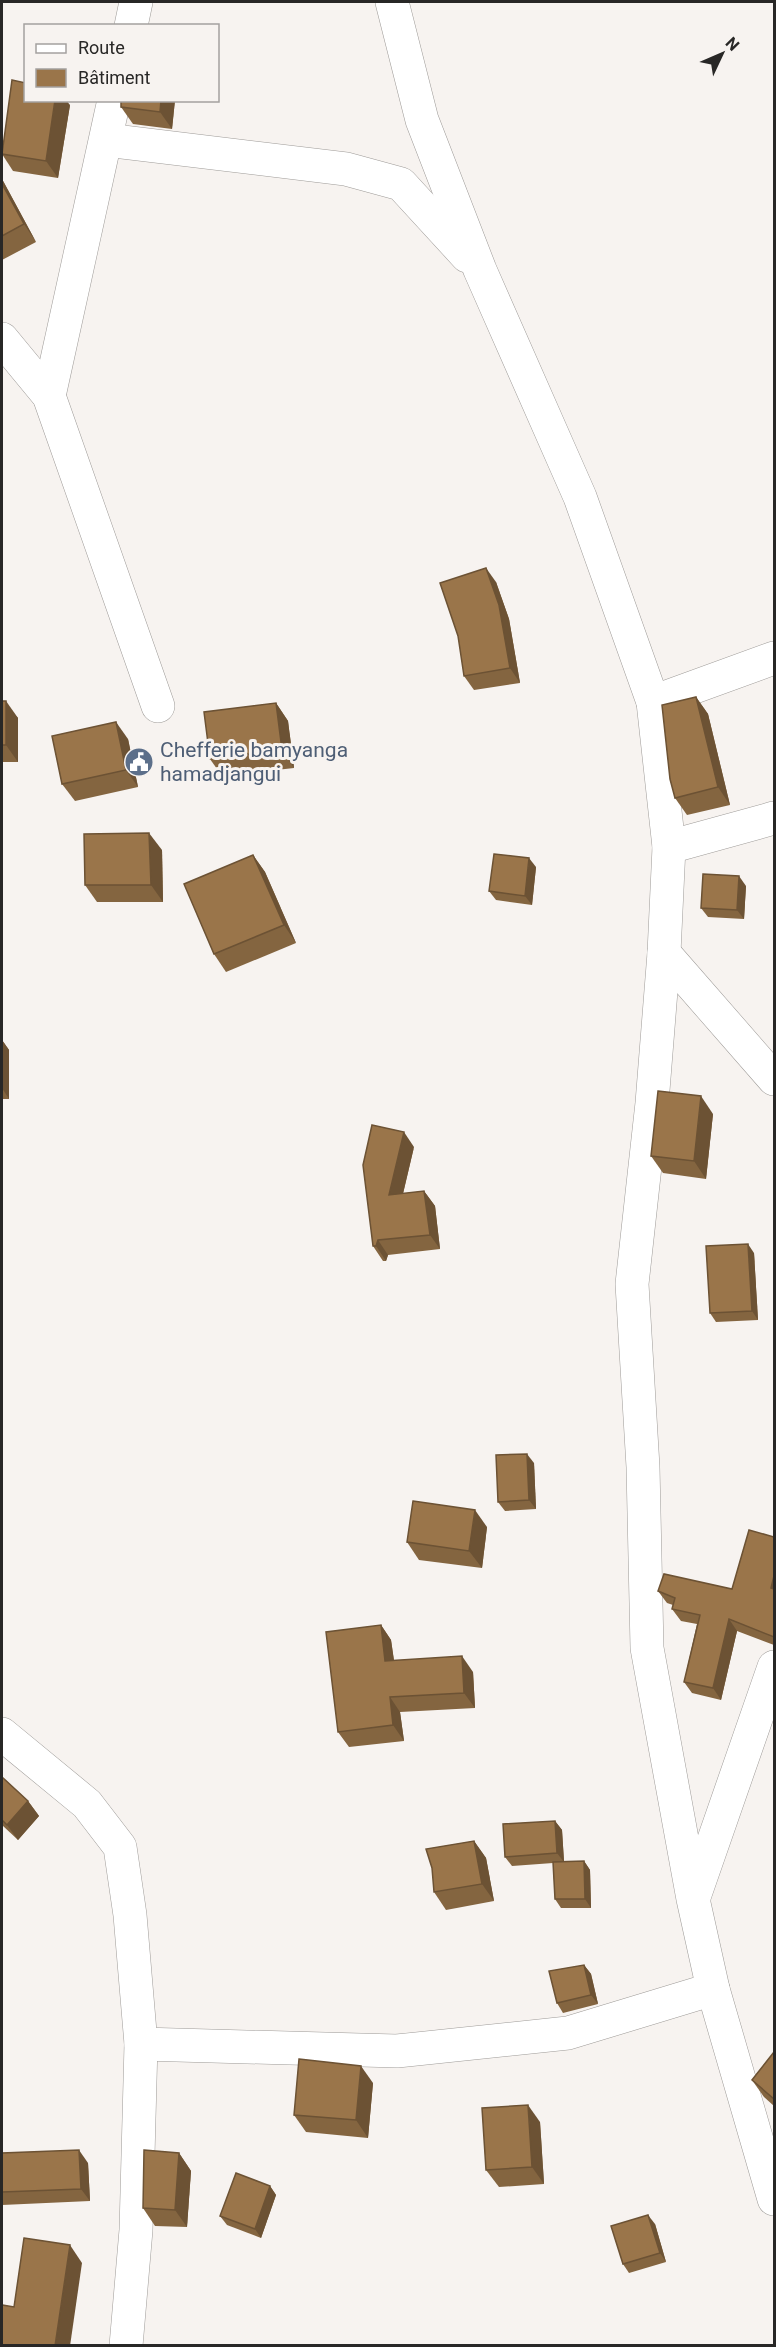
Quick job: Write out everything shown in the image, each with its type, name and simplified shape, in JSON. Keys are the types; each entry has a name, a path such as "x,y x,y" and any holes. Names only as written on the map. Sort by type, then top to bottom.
{"street":[{"path":"131,24 136,2"},
{"path":"392,2 422,120 480,270 580,497 653,702 669,847 664,952 652,1103 632,1284 643,1467 647,1648 693,1899 713,1989 772,2186"},
{"path":"49,396 114,102"},
{"path":"106,140 346,169 401,184 480,270"},
{"path":"2,339 49,396 158,705"},
{"path":"653,702 774,658"},
{"path":"669,847 774,818"},
{"path":"664,952 774,1080"},
{"path":"693,1899 774,1667"},
{"path":"2,1734 87,1804 120,1847 130,1915 141,2044 136,2230 126,2346"},
{"path":"141,2044 397,2051 568,2033 713,1989"}],"building":[{"path":"12,80 24,83 24,102 55,102 46,161 2,154"},
{"path":"121,102 161,102 160,112 121,107"},
{"path":"2,184 24,224 2,236"},
{"path":"486,568 499,605 510,668 464,676 458,636 440,583"},
{"path":"696,697 718,787 675,798 670,779 662,705"},
{"path":"2,701 6,701 6,745 2,745"},
{"path":"276,703 282,750 210,759 204,712"},
{"path":"116,722 126,770 62,784 52,736"},
{"path":"149,833 151,885 85,885 84,834"},
{"path":"494,854 529,858 525,896 489,891"},
{"path":"253,855 284,925 214,954 184,884"},
{"path":"703,874 739,876 737,910 701,908"},
{"path":"658,1091 701,1096 694,1161 651,1156"},
{"path":"372,1125 404,1132 389,1195 424,1191 430,1235 378,1240 376,1246 373,1246 363,1165"},
{"path":"748,1244 752,1311 710,1313 706,1246"},
{"path":"527,1454 529,1500 498,1502 496,1455"},
{"path":"413,1501 475,1510 469,1551 407,1542"},
{"path":"749,1530 774,1537 774,1576 771,1588 774,1589 774,1637 729,1619 713,1688 684,1682 700,1615 672,1609 675,1598 658,1591 664,1574 732,1589"},
{"path":"381,1625 385,1661 462,1656 464,1693 390,1697 393,1725 338,1732 326,1632"},
{"path":"2,1777 28,1801 7,1825 2,1820"},
{"path":"555,1821 557,1853 505,1857 503,1824"},
{"path":"474,1841 482,1884 434,1892 432,1868 426,1849"},
{"path":"584,1861 585,1899 555,1899 553,1862"},
{"path":"584,1965 591,1995 557,2003 549,1971"},
{"path":"774,2052 774,2099 752,2080"},
{"path":"299,2059 361,2066 356,2120 294,2115"},
{"path":"528,2105 532,2167 486,2170 482,2108"},
{"path":"79,2150 81,2189 2,2192 2,2153"},
{"path":"144,2150 179,2153 175,2210 143,2208"},
{"path":"236,2173 270,2186 255,2229 220,2216"},
{"path":"648,2215 660,2253 623,2264 611,2226"},
{"path":"24,2238 70,2245 55,2346 2,2346 2,2305 14,2307"}],"place":[{"name":"Chefferie bamyanga hamadjangui","path":"139,762"}]}
